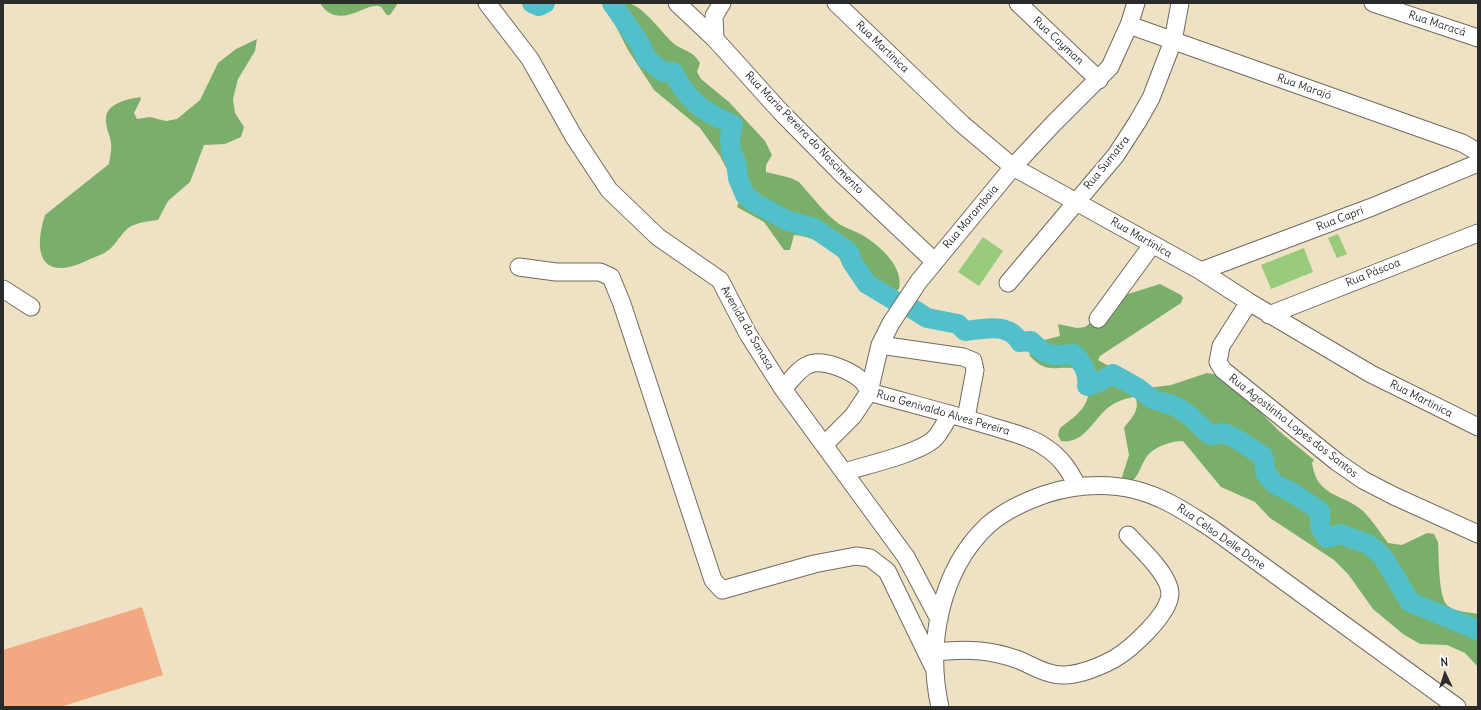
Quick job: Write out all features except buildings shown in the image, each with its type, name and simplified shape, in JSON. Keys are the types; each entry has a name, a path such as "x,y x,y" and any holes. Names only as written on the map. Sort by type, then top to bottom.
{"street":[{"name":"Avenida da Sanasa","path":"487,3 530,59 574,137 609,190 658,237 720,280 748,334 783,390 825,444 906,557 939,619"},
{"name":"Rua Maria Pereira do Nascimento","path":"676,3 716,39 780,111 832,164 934,261"},
{"path":"716,39 714,16 722,3"},
{"name":"Rua Martinica","path":"836,3 962,124 1013,167 1200,271 1269,315 1371,374 1478,427"},
{"name":"Rua Cayman","path":"1018,3 1099,80"},
{"name":"Rua Marambaia","path":"825,444 853,416 869,392 880,345 891,323 919,281 1013,167 1053,124 1099,80 1110,67 1130,25 1136,3"},
{"name":"Rua Sumatra","path":"1008,283 1116,155 1138,121 1151,98 1173,41 1180,3"},
{"name":"Rua Maracá","path":"1373,3 1478,38"},
{"name":"Rua Marajó","path":"1130,25 1462,143 1478,152"},
{"name":"Rua Capri","path":"1200,271 1372,207 1478,163"},
{"name":"Rua Páscoa","path":"1269,315 1478,233"},
{"path":"1098,319 1152,245"},
{"path":"519,267 556,272 592,270 600,272 611,278 622,304 713,580 717,587 722,590 740,586 814,564 856,556 870,558 887,571 935,660 940,707"},
{"path":"3,289 31,307"},
{"name":"Rua Agostinho Lopes dos Santos","path":"1249,302 1222,346 1218,362 1223,370 1337,462 1363,480 1394,496 1478,534"},
{"path":"844,472 910,452 926,445 958,416 975,370 973,361 963,357 880,345"},
{"name":"Rua Genivaldo Alves Pereira","path":"783,390 804,367 822,363 855,376 865,383 869,392 958,416 1031,439 1045,446 1065,464 1078,487"},
{"name":"Rua Celso Delle Done","path":"935,660 939,619 949,582 973,541 989,524 1012,509 1034,498 1078,487 1096,486 1135,490 1153,495 1175,506 1211,528 1457,707"},
{"path":"935,660 964,649 980,650 1017,660 1048,672 1064,675 1084,672 1115,658 1150,627 1165,609 1170,594 1168,583 1160,571 1128,534"}],"green space":[{"path":"624,2 635,6 647,15 676,46 694,55 700,63 697,72 701,79 729,102 765,141 772,155 766,165 766,172 791,178 799,182 823,210 834,220 842,226 864,236 884,252 895,265 900,281 899,289 888,297 877,292 855,278 846,270 834,252 823,244 812,239 794,235 790,250 784,250 764,222 737,207 741,196 720,156 700,128 654,90 628,50 604,3"},
{"path":"320,3 398,3 390,15 387,15 381,7 376,6 343,16 328,12"},
{"path":"257,39 255,51 238,79 233,99 235,113 244,127 241,137 225,144 204,145 190,182 168,201 158,220 143,222 130,227 108,251 73,266 60,268 51,266 45,261 41,253 40,242 41,230 45,215 109,164 111,145 106,118 110,109 119,103 140,97 141,99 134,113 137,119 150,117 166,121 177,119 200,100 218,63 236,49"},
{"path":"1338,234 1347,254 1337,258 1328,238"},
{"path":"983,237 1003,251 979,286 958,272"},
{"path":"1304,248 1313,272 1271,289 1261,265"},
{"path":"1160,284 1181,295 1183,298 1181,303 1100,356 1098,360 1148,388 1171,385 1207,373 1220,375 1239,390 1279,431 1314,460 1312,463 1315,474 1319,483 1325,489 1363,511 1388,543 1402,545 1427,533 1434,534 1438,542 1442,595 1445,602 1448,606 1455,610 1478,614 1478,667 1465,653 1447,645 1420,644 1403,634 1373,609 1348,574 1334,560 1270,518 1255,502 1221,487 1183,441 1158,447 1144,460 1137,476 1133,480 1124,483 1122,477 1129,455 1124,428 1136,410 1137,402 1135,397 1122,400 1109,407 1088,430 1076,439 1061,441 1058,435 1060,428 1072,419 1086,403 1089,389 1087,379 1083,372 1078,369 1048,368 1042,366 1030,356 1029,347 1036,342 1060,336 1058,324 1077,328 1085,327 1128,294"}],"waterway":[{"path":"532,3 539,6 545,3"},
{"path":"612,3 640,44 646,58 663,72 673,72 684,91 697,104 713,115 733,125 730,137 731,152 736,162 738,178 745,195 755,203 788,221 814,228 849,252 852,262 867,284 927,318 958,324 965,331 988,328 1002,329 1015,336 1020,342 1031,341 1050,355 1074,354 1084,368 1087,377 1087,386 1097,383 1113,374 1138,388 1152,399 1175,406 1189,415 1210,435 1224,433 1235,438 1263,456 1266,474 1275,484 1293,493 1320,511 1320,527 1327,538 1340,534 1368,544 1383,557 1410,602 1478,630"}]}
